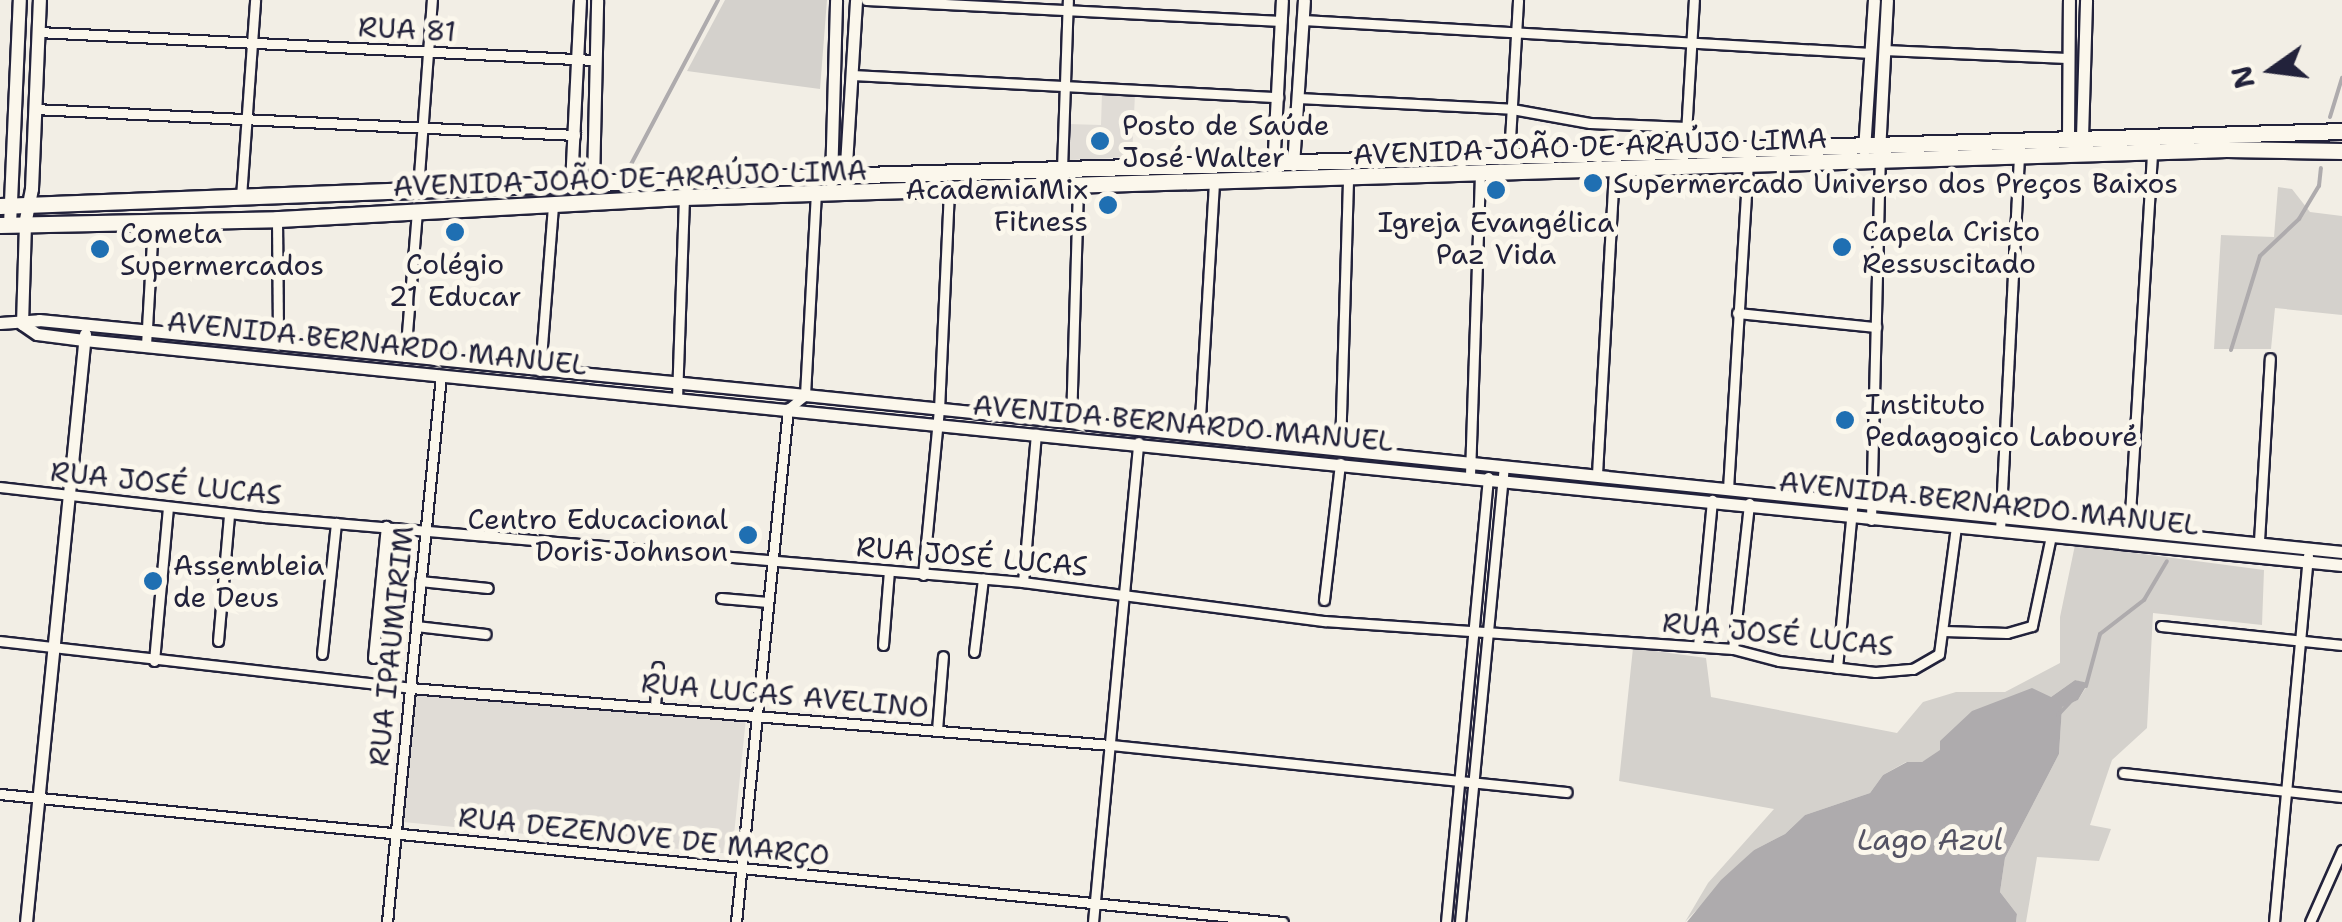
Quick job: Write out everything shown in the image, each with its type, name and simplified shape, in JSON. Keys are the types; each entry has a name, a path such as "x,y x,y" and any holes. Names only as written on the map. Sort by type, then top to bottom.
{"main road":[{"path":"12,225 20,0"},
{"path":"12,206 32,189 40,0"},
{"name":"AVENIDA JOÃO DE ARAÚJO LIMA","path":"1041,178 1062,169 2342,131"},
{"name":"AVENIDA JOÃO DE ARAÚJO LIMA","path":"12,225 278,219 684,198 847,177 1041,178 1078,186 2152,151 2342,151"},
{"name":"AVENIDA JOÃO DE ARAÚJO LIMA","path":"12,206 241,200 593,183 820,183 838,194 949,190 1010,180"}],"street":[{"path":"241,200 250,117 255,0"},
{"path":"418,190 432,0"},
{"path":"571,184 580,0"},
{"path":"593,183 597,0"},
{"path":"736,922 788,409 806,395 836,0"},
{"path":"838,194 847,177 856,0"},
{"path":"866,0 1068,5 1281,21"},
{"path":"1273,181 1282,0"},
{"path":"1293,180 1304,0"},
{"path":"1509,156 1518,0"},
{"path":"1685,150 1694,0"},
{"path":"1874,0 1878,52"},
{"path":"1871,520 1876,327 1871,144 1878,52 1887,0"},
{"path":"2070,0 2068,58 2075,137"},
{"path":"2075,137 2086,0"},
{"path":"1062,169 1068,5"},
{"path":"1303,20 1878,52 2068,58"},
{"name":"RUA 81","path":"38,32 594,60"},
{"path":"852,75 1278,97"},
{"path":"1298,98 1512,109 1590,123 1686,127"},
{"path":"34,109 574,134"},
{"path":"2130,530 2152,151"},
{"path":"2000,524 2019,156"},
{"path":"1728,489 1748,166"},
{"path":"1597,474 1614,171"},
{"path":"1470,469 1480,174"},
{"path":"1324,600 1340,456 1348,178"},
{"path":"1199,435 1214,183"},
{"path":"1071,423 1078,186"},
{"path":"923,575 939,410 949,190"},
{"path":"677,398 684,198"},
{"path":"540,371 553,204"},
{"path":"406,357 418,212"},
{"path":"278,219 278,344"},
{"path":"146,338 153,224"},
{"path":"12,225 22,324"},
{"path":"1738,312 1876,327"},
{"name":"AVENIDA BERNARDO MANUEL","path":"0,323 39,320 86,325 146,338 441,374 1036,434 1252,455 1340,456"},
{"name":"AVENIDA BERNARDO MANUEL","path":"22,324 37,334 84,340 146,338 278,344 1199,435 1340,456 1489,471 1597,474 1853,500 2052,536 2308,555 2342,552"},
{"path":"26,922 86,325"},
{"path":"2259,542 2270,358"},
{"path":"505,381 507,366"},
{"name":"RUA IPAUMIRIM","path":"387,922 441,374"},
{"path":"1093,922 1138,430"},
{"path":"1023,582 1036,434"},
{"path":"1252,455 1253,441"},
{"path":"1446,922 1489,471"},
{"path":"1460,922 1503,472"},
{"name":"AVENIDA BERNARDO MANUEL","path":"1503,472 1871,520 1956,527 2000,524 2130,530 2259,542 2342,565"},
{"path":"1636,492 1638,479"},
{"name":"RUA JOSÉ LUCAS","path":"0,487 229,514 1023,582 1324,620 1733,649 1836,668 1899,671 1936,658 1944,631"},
{"path":"1698,646 1712,500"},
{"path":"1836,668 1853,500"},
{"path":"1733,649 1749,503"},
{"path":"154,661 168,507"},
{"path":"218,642 229,514"},
{"path":"322,654 336,523"},
{"path":"372,658 386,526"},
{"path":"1956,527 1944,631 2007,633 2032,626 2052,536"},
{"path":"2274,922 2308,555"},
{"path":"883,644 889,571"},
{"path":"974,652 982,579"},
{"path":"420,581 488,588"},
{"path":"721,598 768,602"},
{"path":"416,626 486,634"},
{"path":"2161,626 2342,645"},
{"name":"RUA LUCAS AVELINO","path":"0,641 410,688 1111,745 1567,792"},
{"path":"937,730 943,656"},
{"path":"655,706 658,667"},
{"path":"2123,773 2342,796"},
{"name":"RUA DEZENOVE DE MARÇO","path":"0,794 1283,922"},
{"path":"2310,922 2342,850"}],"shaded area":[{"path":"725,0 827,0 820,89 687,71"},
{"name":"Posto de Saúde José Walter","path":"1102,92 1135,94 1132,157 1070,160 1068,124 1101,125"},
{"path":"2278,187 2292,189 2310,212 2342,216 2342,315 2275,308 2271,349 2214,349 2221,235 2274,237"},
{"path":"2075,545 2264,570 2262,625 2153,613 2147,728 2112,760 2090,825 2111,829 2099,861 2037,857 2026,922 2016,922 2017,914 2000,892 2005,858 2059,754 2062,706 2078,700 2088,684 2075,680 2051,697 1922,762 1906,762 1883,775 1870,793 1805,815 1785,834 1754,850 1685,922 1708,883 1774,809 1619,781 1633,648 1706,658 1711,697 1897,733 1923,702 1956,692 2005,692 2060,663 2060,617"},
{"path":"417,693 746,718 732,854 403,822"}],"water":[{"name":"Lago Azul","path":"2075,680 2088,683 2078,700 2062,707 2059,754 2005,858 2000,892 2017,914 2016,922 1687,922 1721,880 1754,850 1785,834 1805,815 1870,793 1883,775 1907,762 1922,762 1940,750 1940,741 1972,711 2032,688 2051,697"}],"waterway":[{"path":"628,170 718,0"},
{"path":"2330,117 2342,78"},
{"path":"2231,350 2260,256 2299,219 2319,186 2321,168"},
{"path":"2086,686 2100,634 2144,600 2167,561"},
{"path":"2058,715 2072,700"}],"place":[{"name":"Posto de Saúde José Walter","path":"1100,141"},
{"name":"Supermercado Universo dos Preços Baixos","path":"1593,183"},
{"name":"Igreja Evangélica Paz Vida","path":"1496,190"},
{"name":"AcademiaMix Fitness","path":"1108,205"},
{"name":"Colégio 21 Educar","path":"455,232"},
{"name":"Capela Cristo Ressuscitado","path":"1842,247"},
{"name":"Cometa Supermercados","path":"100,249"},
{"name":"Instituto Pedagogico Labouré","path":"1845,420"},
{"name":"Centro Educacional Doris Johnson","path":"748,535"},
{"name":"Assembleia de Deus","path":"153,581"}]}
